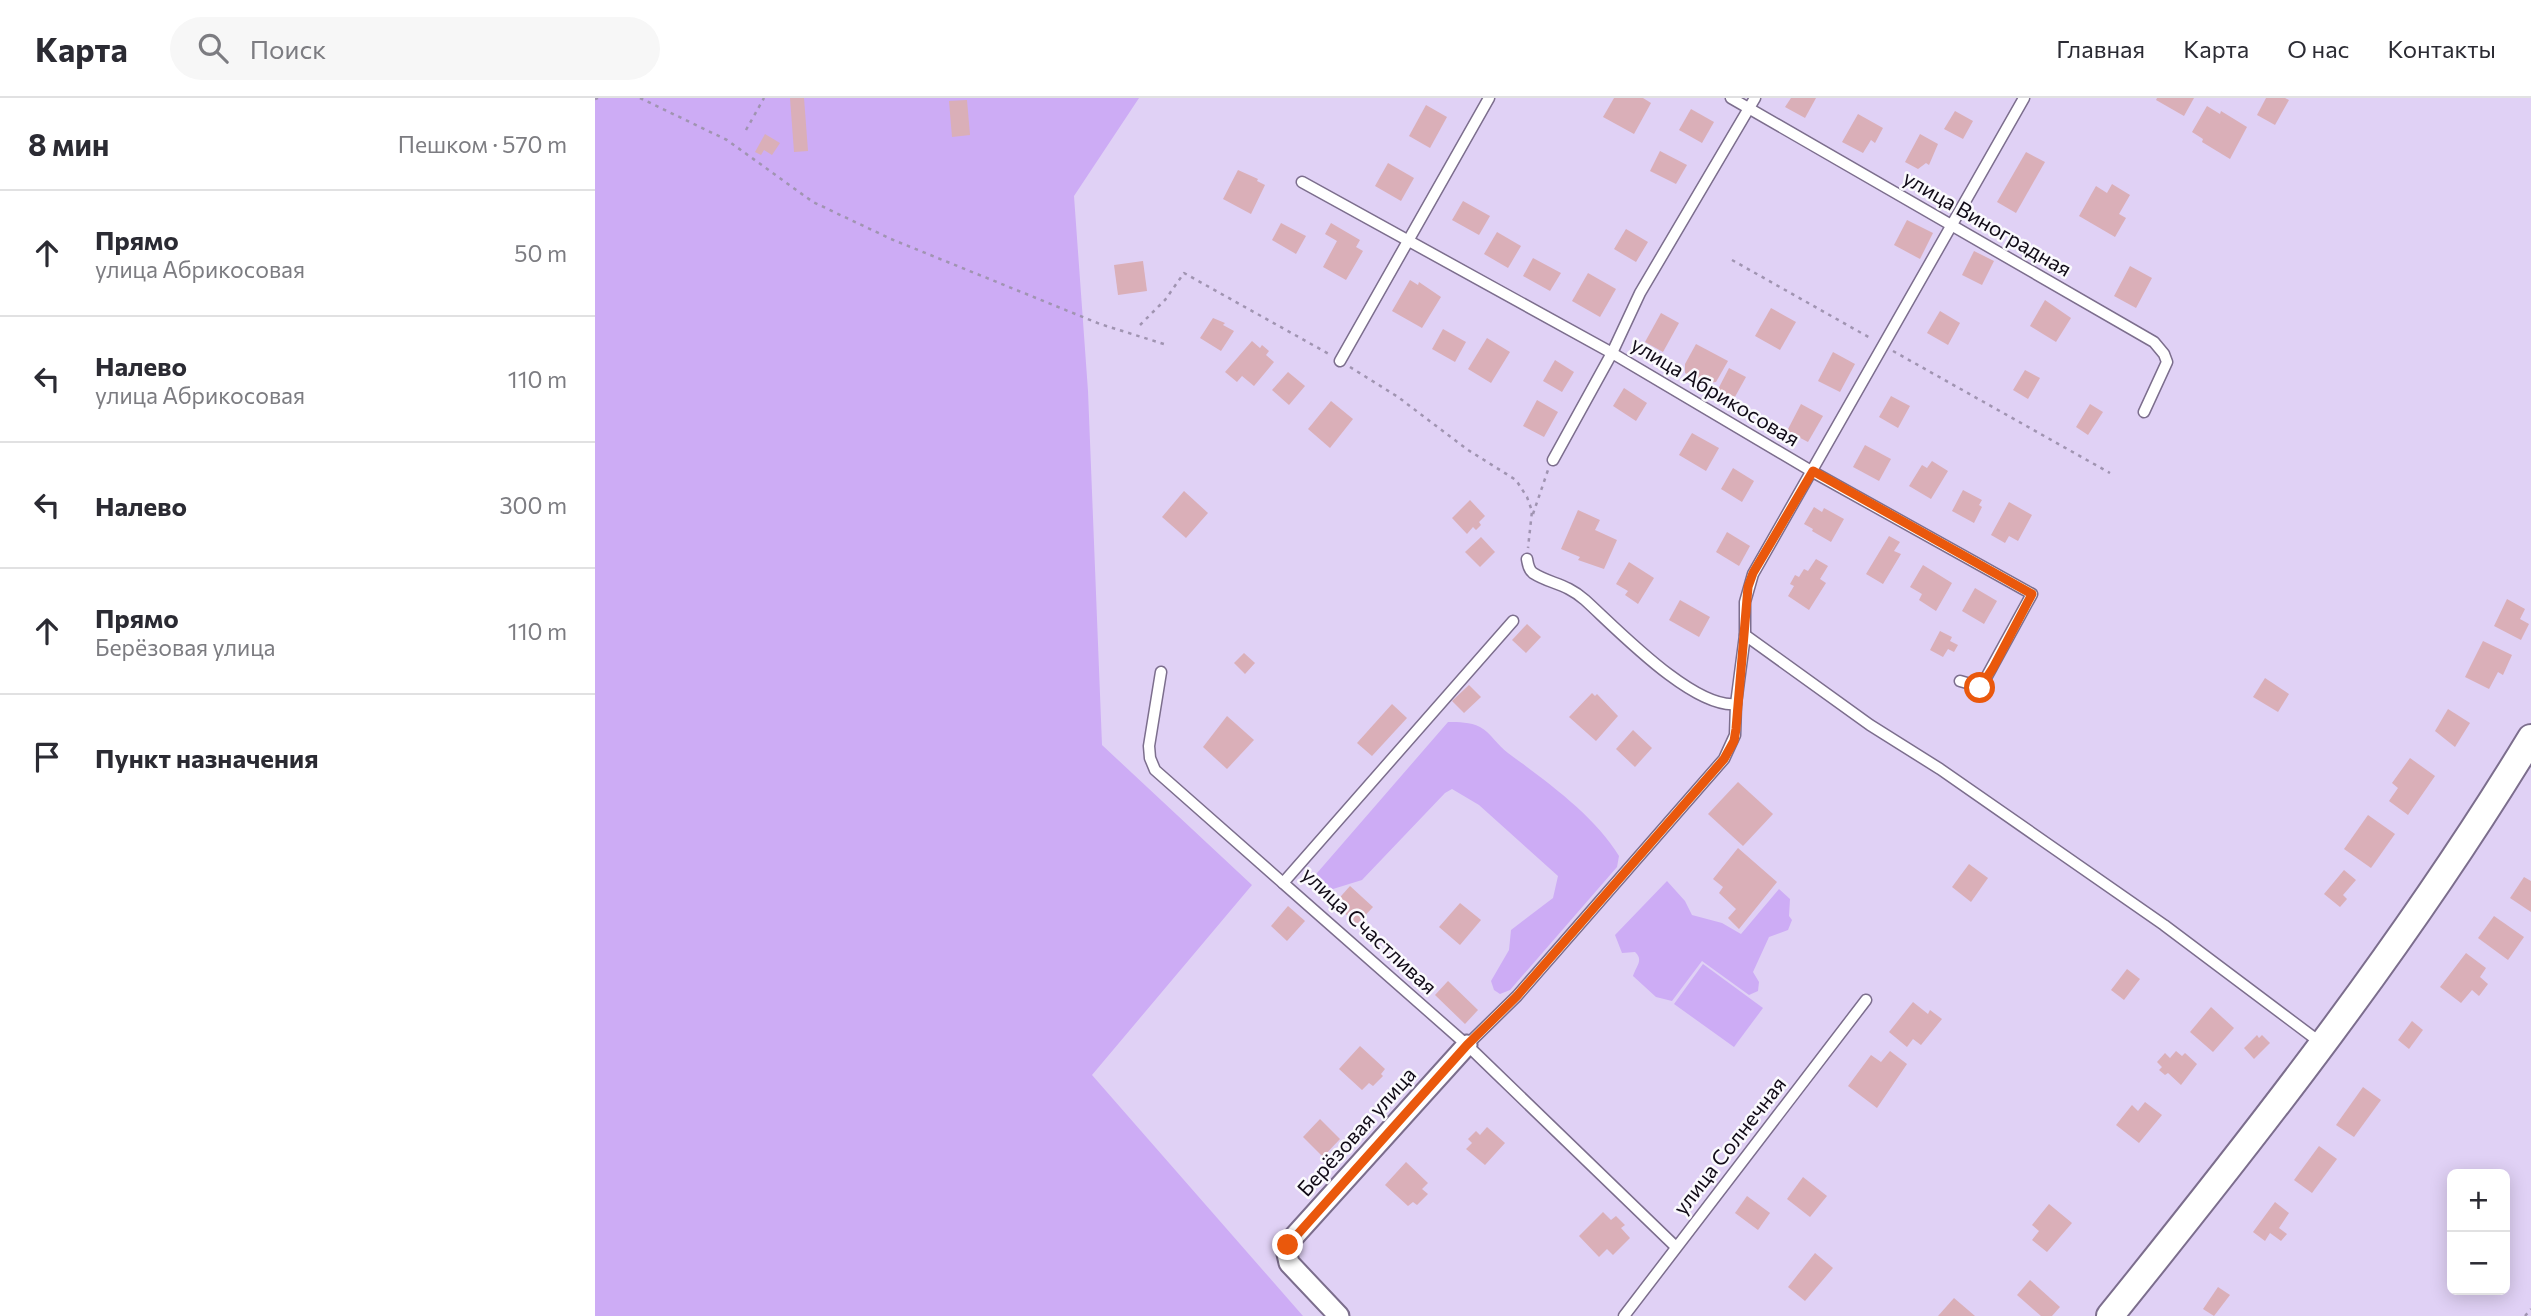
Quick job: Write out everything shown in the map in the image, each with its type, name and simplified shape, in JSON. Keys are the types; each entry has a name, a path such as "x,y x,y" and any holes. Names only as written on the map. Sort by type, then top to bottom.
{"main road":[{"path":"2110,1316 2222,1178 2324,1045 2423,904 2531,738"}],"street":[{"name":"Берёзовая улица","path":"1339,1316 1289,1263 1287,1254 1290,1241 1467,1045"}],"lane":[{"path":"1340,360 1489,98"},
{"name":"улица Виноградная","path":"1731,98 1913,201 1951,226 2159,346 2167,364 2144,412"},
{"path":"1553,460 1612,353 1640,293 1755,98"},
{"path":"1467,1045 1517,996 1724,759 1735,735 1745,635 1745,602 1753,573 2024,98"},
{"name":"улица Абрикосовая","path":"1301,182 1612,353 1813,471 2032,594 1981,687 1960,681"},
{"path":"1527,559 1531,571 1571,589 1647,657 1687,687 1716,703 1736,704"},
{"name":"улица Счастливая","path":"1513,621 1283,883 1467,1045 1676,1247"},
{"path":"1745,635 1807,681 1940,769 2164,925 2324,1045"},
{"path":"1161,672 1149,746 1155,770 1283,883"},
{"name":"улица Солнечная","path":"1624,1316 1866,1000"}],"path":[{"path":"640,98 727,140 813,202 880,234 1100,324 1167,345"},
{"path":"746,131 764,98"},
{"path":"1732,260 2110,473"},
{"path":"1140,325 1165,300 1184,273 1340,360 1398,397 1468,450 1516,480 1527,497 1532,517"},
{"path":"1527,559 1532,517 1553,460"},
{"path":"2525,1316 2531,1309"}],"shaded area":[{"path":"595,98 1139,98 1074,196 1088,391 1102,745 1252,885 1092,1075 1303,1316 595,1316"},
{"path":"1448,722 1468,723 1484,730 1504,750 1583,813 1619,856 1617,867 1510,990 1500,994 1494,990 1491,981 1509,950 1511,930 1553,898 1558,876 1479,805 1452,789 1445,793 1362,880 1333,889 1318,889 1311,880"},
{"path":"1667,881 1685,901 1692,915 1722,923 1741,934 1779,889 1790,899 1789,916 1792,920 1788,930 1769,937 1753,972 1759,982 1758,991 1749,995 1702,961 1672,1001 1656,997 1633,976 1639,958 1635,952 1622,953 1615,935"},
{"path":"1703,964 1763,1008 1734,1047 1674,1004"}],"building":[{"path":"790,98 804,98 808,151 794,152"},
{"path":"1614,98 1643,98 1651,103 1634,134 1603,117"},
{"path":"1791,98 1816,98 1805,118 1785,107"},
{"path":"2194,98 2184,116 2156,100"},
{"path":"2266,98 2289,100 2275,125 2257,115"},
{"path":"967,100 970,135 952,137 949,101"},
{"path":"1426,105 1447,117 1430,148 1409,136"},
{"path":"2207,106 2247,127 2230,159 2202,142 2203,139 2192,132"},
{"path":"1691,109 1714,122 1702,143 1679,130"},
{"path":"1955,111 1973,121 1963,139 1944,129"},
{"path":"1858,114 1883,128 1875,143 1871,140 1863,153 1842,142"},
{"path":"765,134 780,143 772,155 764,150 761,155 755,152"},
{"path":"1920,134 1938,144 1929,165 1926,163 1918,169 1905,162"},
{"path":"1660,151 1687,165 1676,184 1650,171"},
{"path":"2026,152 2045,162 2016,213 1997,202"},
{"path":"1388,163 1414,178 1401,201 1375,186"},
{"path":"1238,170 1265,185 1251,214 1223,199"},
{"path":"2112,184 2130,195 2119,214 2126,218 2115,237 2079,216 2096,186 2107,193"},
{"path":"1463,201 1490,216 1479,235 1452,220"},
{"path":"1907,220 1933,233 1920,259 1894,245"},
{"path":"1281,223 1306,236 1296,254 1272,240"},
{"path":"1331,223 1360,240 1356,247 1363,251 1346,280 1323,267 1337,241 1325,234"},
{"path":"1626,229 1648,242 1636,262 1614,249"},
{"path":"1497,232 1521,246 1508,268 1484,254"},
{"path":"1974,251 1994,261 1982,285 1962,275"},
{"path":"1533,258 1561,273 1550,291 1523,276"},
{"path":"1143,261 1147,291 1118,295 1114,265"},
{"path":"2130,266 2152,278 2136,308 2114,296"},
{"path":"1588,273 1616,289 1600,317 1572,301"},
{"path":"1410,280 1418,285 1419,282 1441,297 1422,328 1392,311"},
{"path":"2045,300 2071,318 2056,342 2030,326"},
{"path":"1771,308 1796,322 1780,350 1755,336"},
{"path":"1940,311 1960,323 1948,345 1927,333"},
{"path":"1661,313 1679,323 1663,352 1645,342"},
{"path":"1213,318 1234,331 1221,351 1200,338"},
{"path":"1443,329 1466,342 1455,362 1432,349"},
{"path":"1487,338 1510,352 1491,383 1468,369"},
{"path":"1252,341 1269,351 1266,355 1274,362 1254,386 1242,376 1237,382 1225,372"},
{"path":"1696,344 1728,361 1716,382 1704,383 1685,373 1685,364"},
{"path":"1833,352 1855,364 1840,392 1818,381"},
{"path":"1555,360 1574,372 1562,392 1543,381"},
{"path":"1729,368 1746,377 1731,404 1715,395"},
{"path":"2025,370 2040,378 2028,399 2013,390"},
{"path":"1288,372 1305,386 1289,405 1272,390"},
{"path":"1624,388 1647,403 1636,421 1613,406"},
{"path":"1891,396 1910,406 1898,428 1879,417"},
{"path":"1537,400 1558,412 1544,437 1523,426"},
{"path":"1331,401 1353,419 1330,448 1308,429"},
{"path":"1801,404 1823,416 1808,442 1787,431"},
{"path":"2090,404 2103,412 2088,435 2076,427"},
{"path":"1692,433 1719,448 1706,471 1679,455"},
{"path":"1865,445 1891,459 1879,481 1853,467"},
{"path":"1932,461 1948,471 1931,499 1909,486 1922,465 1927,468"},
{"path":"1733,468 1754,481 1742,502 1721,489"},
{"path":"1963,490 1982,500 1979,505 1982,507 1974,523 1952,511"},
{"path":"1184,491 1208,513 1186,538 1162,517"},
{"path":"1470,500 1485,516 1476,530 1473,527 1467,534 1452,518"},
{"path":"2009,502 2032,515 2018,541 2009,536 2005,543 1991,535"},
{"path":"1814,507 1822,512 1824,508 1844,519 1831,542 1804,524"},
{"path":"1578,510 1600,520 1595,530 1617,540 1604,569 1578,560 1580,557 1561,549"},
{"path":"1727,532 1750,546 1739,566 1716,552"},
{"path":"1889,536 1900,542 1894,551 1901,554 1883,584 1866,574"},
{"path":"1481,537 1495,552 1480,567 1465,552"},
{"path":"1816,559 1828,566 1820,579 1826,583 1809,610 1788,596 1794,586 1790,584 1795,575 1799,577 1804,569 1808,571"},
{"path":"1629,562 1654,578 1638,604 1625,595 1628,591 1616,584"},
{"path":"1923,565 1952,583 1936,611 1919,600 1922,594 1910,587"},
{"path":"1975,588 1997,601 1984,624 1962,611"},
{"path":"2507,599 2525,609 2520,619 2529,624 2521,640 2494,626"},
{"path":"1680,600 1710,617 1699,637 1669,620"},
{"path":"1527,624 1541,637 1526,653 1512,640"},
{"path":"1940,631 1952,637 1950,641 1958,645 1954,652 1948,649 1943,657 1930,650"},
{"path":"2483,641 2512,655 2503,675 2498,672 2489,689 2465,677"},
{"path":"1244,653 1255,663 1245,674 1234,663"},
{"path":"2265,678 2289,694 2278,712 2253,697"},
{"path":"1469,685 1481,697 1464,713 1452,701"},
{"path":"1592,693 1595,696 1597,694 1618,716 1596,741 1569,717"},
{"path":"1392,704 1407,718 1372,756 1357,743"},
{"path":"2448,709 2470,723 2455,747 2435,731"},
{"path":"1227,716 1254,740 1227,769 1203,747"},
{"path":"1633,730 1652,748 1635,767 1616,749"},
{"path":"2410,758 2435,776 2408,815 2389,801 2398,788 2392,783"},
{"path":"1738,782 1773,814 1743,846 1708,814"},
{"path":"2368,815 2395,834 2371,868 2344,849"},
{"path":"1738,848 1777,882 1739,929 1728,918 1736,909 1719,893 1723,887 1713,879"},
{"path":"1969,864 1988,878 1971,902 1952,887"},
{"path":"2344,870 2356,880 2343,895 2347,899 2340,907 2324,894"},
{"path":"2524,877 2531,881 2531,912 2510,898"},
{"path":"1350,886 1373,907 1357,924 1334,904"},
{"path":"1460,903 1481,920 1460,945 1439,927"},
{"path":"1288,906 1305,921 1287,941 1271,926"},
{"path":"2494,916 2524,937 2508,960 2478,938"},
{"path":"2466,953 2486,968 2480,977 2488,984 2479,996 2472,990 2461,1003 2440,987"},
{"path":"2127,969 2140,979 2124,1000 2111,990"},
{"path":"1448,981 1478,1010 1465,1024 1435,995"},
{"path":"1913,1002 1928,1014 1930,1010 1942,1019 1921,1045 1913,1039 1907,1047 1889,1032"},
{"path":"2211,1007 2234,1028 2213,1052 2190,1032"},
{"path":"2412,1021 2423,1030 2409,1049 2398,1040"},
{"path":"2257,1035 2259,1038 2262,1035 2270,1043 2254,1059 2244,1048"},
{"path":"1360,1046 1385,1069 1381,1074 1383,1076 1373,1086 1369,1083 1362,1090 1339,1069"},
{"path":"1890,1051 1907,1064 1877,1108 1848,1086 1871,1055 1881,1062"},
{"path":"2176,1051 2182,1056 2185,1053 2197,1064 2181,1085 2168,1073 2165,1075 2159,1070 2162,1067 2157,1062 2165,1053 2170,1058"},
{"path":"2363,1087 2381,1100 2354,1137 2336,1125"},
{"path":"2145,1102 2162,1115 2139,1143 2116,1125 2132,1105 2138,1111"},
{"path":"1320,1119 1340,1139 1323,1157 1303,1137"},
{"path":"1487,1127 1505,1143 1485,1165 1466,1149 1472,1143 1468,1139 1476,1131 1480,1135"},
{"path":"2319,1146 2337,1159 2312,1193 2294,1180"},
{"path":"1406,1162 1428,1183 1422,1189 1428,1194 1417,1205 1413,1202 1408,1206 1385,1185"},
{"path":"1803,1177 1827,1196 1810,1217 1787,1199"},
{"path":"1747,1196 1770,1213 1758,1230 1735,1213"},
{"path":"2275,1202 2289,1213 2279,1228 2287,1234 2281,1241 2270,1233 2265,1241 2253,1232"},
{"path":"2049,1204 2072,1223 2047,1252 2032,1240 2039,1231 2032,1225"},
{"path":"1603,1212 1611,1220 1616,1216 1625,1225 1621,1228 1630,1238 1613,1255 1607,1249 1599,1257 1579,1236"},
{"path":"1815,1253 1833,1268 1805,1301 1788,1287"},
{"path":"2030,1280 2060,1307 2052,1316 2041,1316 2017,1295"},
{"path":"2218,1287 2230,1295 2214,1316 2203,1309"},
{"path":"1954,1298 1975,1316 1938,1316"}],"route":[{"path":"1288,1245 1467,1045 1517,996 1724,759 1734,741 1736,729 1736,704 1748,587 1753,573 1813,471 2032,594 1980,688"}]}
